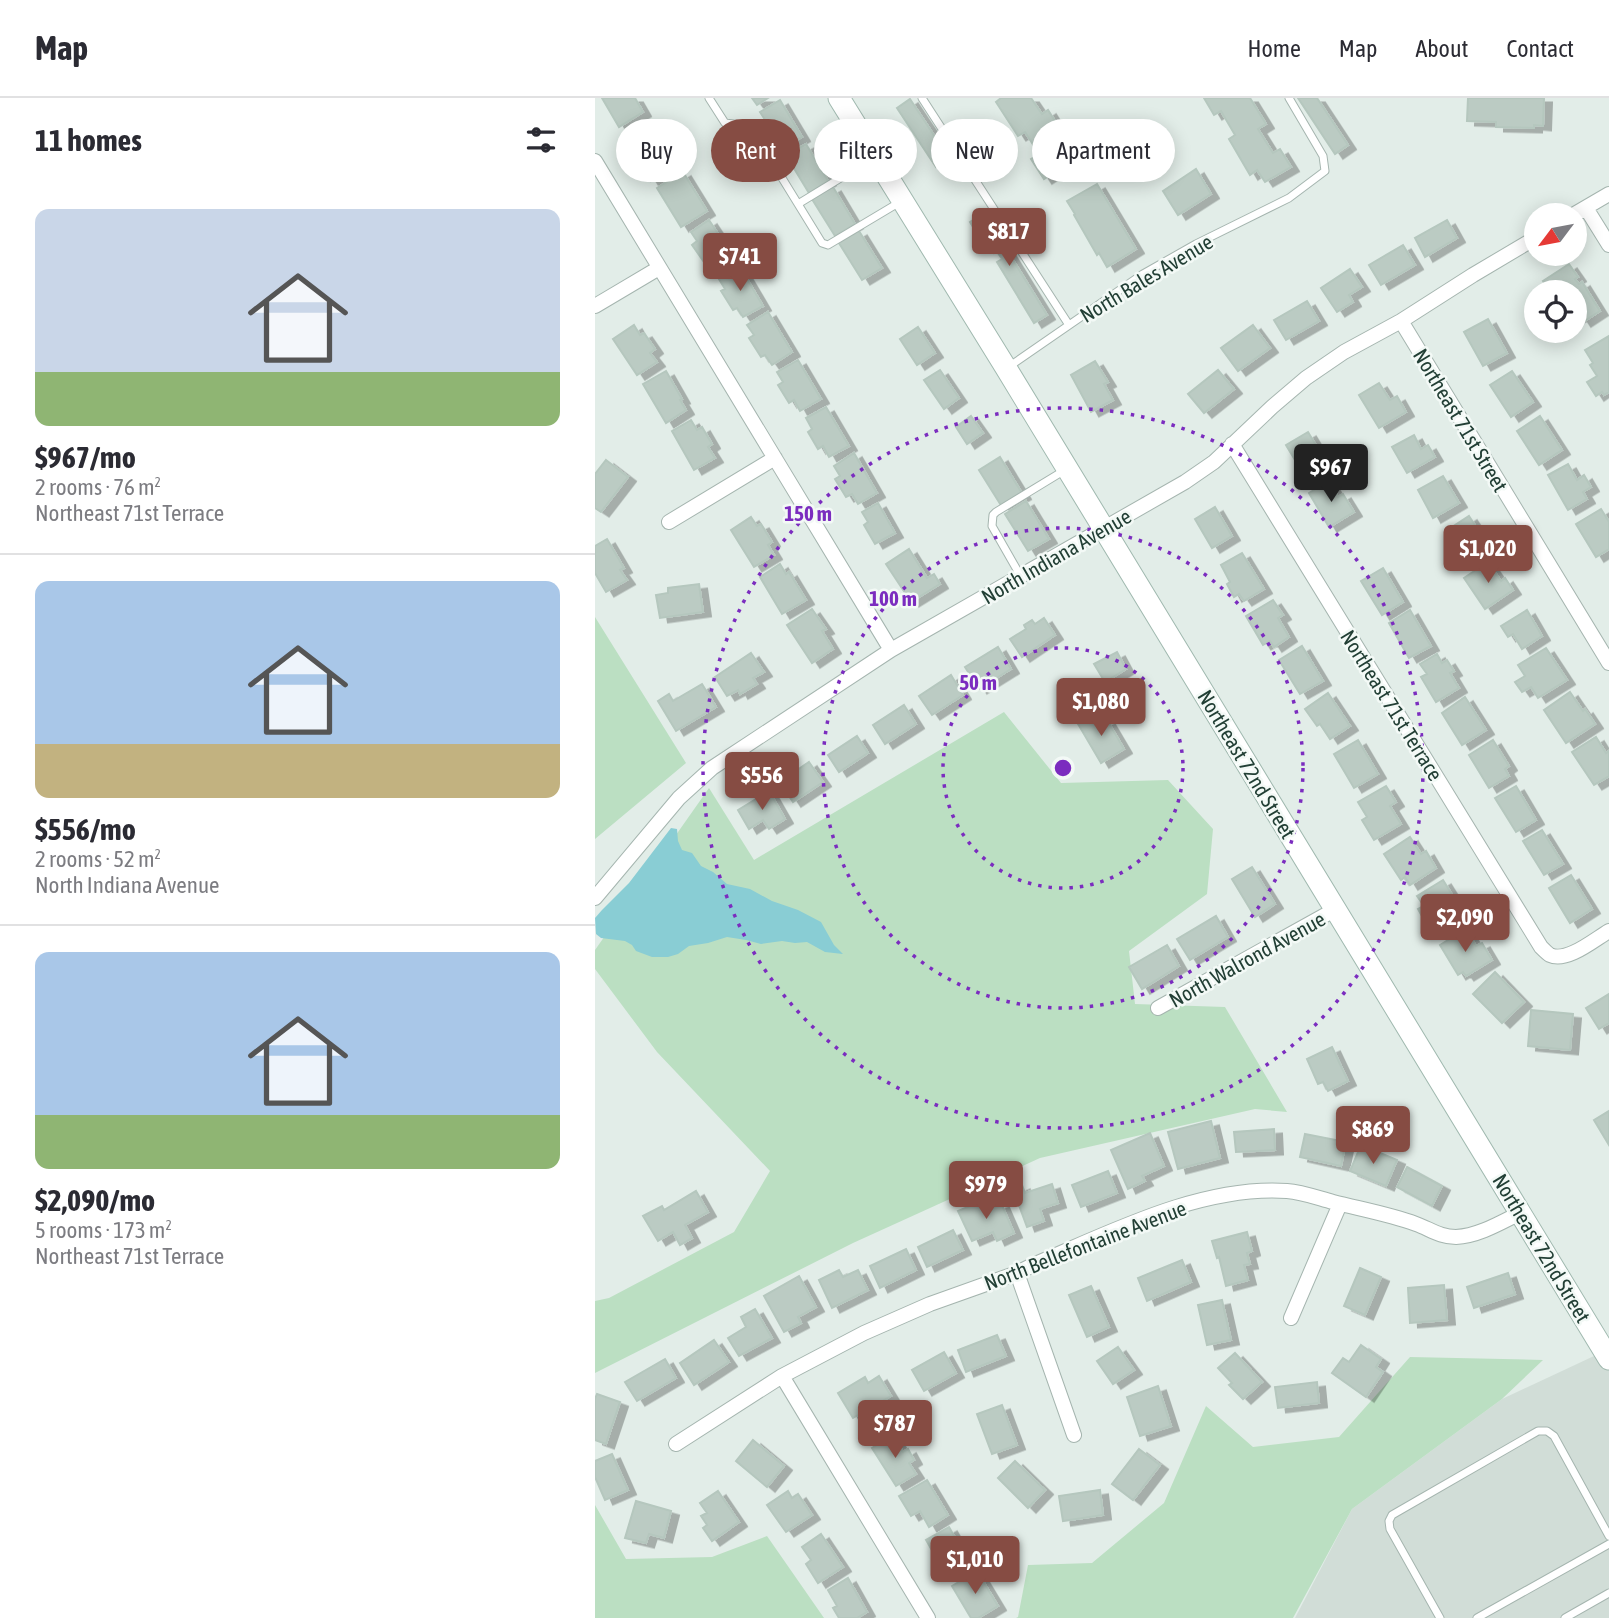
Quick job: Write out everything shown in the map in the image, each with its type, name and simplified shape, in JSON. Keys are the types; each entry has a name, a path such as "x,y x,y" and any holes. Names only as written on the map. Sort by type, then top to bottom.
{"main road":[{"name":"Northeast 72nd Street","path":"839,98 852,119"},
{"name":"Northeast 72nd Street","path":"891,182 1609,1359"}],"street":[{"path":"595,162 891,650"},
{"path":"1587,206 1609,194"},
{"path":"1587,220 1609,245"},
{"name":"North Indiana Avenue","path":"595,898 678,798 712,768 891,650 1185,482 1214,462 1305,378 1524,245"},
{"path":"595,306 659,268"},
{"name":"Northeast 71st Street","path":"1401,321 1609,663"},
{"name":"Northeast 71st Terrace","path":"1232,444 1541,947 1549,954 1559,957 1570,955 1609,930"},
{"path":"669,522 775,458"},
{"name":"North Walrond Avenue","path":"1159,1008 1336,909"},
{"name":"North Bellefontaine Avenue","path":"676,1444 782,1376 864,1333 930,1304 1017,1273 1157,1213 1213,1197 1250,1191 1288,1191 1418,1225 1447,1237 1482,1231 1520,1213"},
{"path":"1291,1318 1340,1204"},
{"path":"1017,1273 1074,1435"},
{"path":"782,1376 927,1618"}],"lane":[{"path":"709,98 725,123 750,126 822,243 828,245 902,200"},
{"path":"922,98 1069,325"},
{"name":"North Bales Avenue","path":"1006,368 1143,274 1196,244 1289,198 1325,171 1323,156 1289,98"},
{"path":"798,204 834,182"},
{"path":"1021,576 992,526 993,515 1067,469"},
{"path":"1440,1618 1390,1529 1389,1521 1392,1515 1538,1432 1547,1431 1553,1436 1609,1536"},
{"path":"1477,1618 1609,1544"},
{"path":"1565,1618 1609,1593"}],"shaded area":[{"path":"1609,1349 1609,1618 1295,1618 1352,1509 1502,1399"}],"green space":[{"path":"595,617 686,763 595,839"},
{"path":"1004,712 1061,783 1168,780 1213,829 1207,894 1129,951 1135,1004 1225,1007 1287,1112 1255,1109 1040,1158 853,1243 595,1373 595,1301 609,1298 734,1232 770,1171 657,1052 595,969 595,950 709,788 754,860"},
{"path":"1410,1357 1543,1360 1502,1399 1352,1509 1293,1618 1016,1618 1028,1565 1092,1563 1164,1503 1206,1406 1253,1447 1339,1437"},
{"path":"595,1505 626,1559 712,1557 767,1536 824,1618 595,1618"}],"water":[{"path":"671,828 677,829 682,850 692,853 701,866 727,884 750,889 821,922 834,945 843,954 825,952 807,942 761,944 727,937 689,946 668,957 652,957 636,951 625,941 601,938 596,934 595,918 629,883"}],"building":[{"path":"602,98 635,98 643,112 632,119 616,119 616,122"},
{"path":"752,98 768,98 757,105"},
{"path":"1001,98 1031,98 1042,114 1048,110 1054,119 1032,119 1032,143 1025,132 1018,136 1018,119 1007,119 996,102"},
{"path":"1204,98 1250,98 1266,124 1258,129 1273,153 1280,149 1291,167 1265,182 1257,170 1250,175 1229,139 1235,135 1221,111 1214,115"},
{"path":"1298,98 1317,98 1348,145 1335,154"},
{"path":"1468,98 1544,98 1543,126 1496,127 1496,122 1467,121"},
{"path":"910,99 931,131 931,159 917,138 917,119 904,119 897,108"},
{"path":"780,100 791,119 764,119 760,112"},
{"path":"806,144 814,157 814,182 826,182 809,193 800,178 800,147"},
{"path":"1196,169 1211,194 1178,215 1163,191"},
{"path":"667,182 689,182 707,211 681,227 657,188"},
{"path":"1097,184 1136,249 1107,267 1099,253 1097,255 1067,201"},
{"path":"833,187 855,224 835,236 812,199"},
{"path":"984,213 1047,315 1034,323 997,262 1002,259 992,244 986,248 970,222"},
{"path":"709,220 734,258 715,270 708,259 704,262 692,245 697,241 691,232"},
{"path":"1447,220 1457,238 1425,257 1415,238"},
{"path":"859,231 882,268 862,280 839,243"},
{"path":"1403,245 1415,265 1381,285 1369,265"},
{"path":"1566,266 1570,266 1578,277 1576,280 1545,280"},
{"path":"740,267 763,306 743,317 737,308 733,310 721,291 725,289 719,279"},
{"path":"1350,269 1362,287 1349,295 1353,302 1337,312 1321,288"},
{"path":"1587,290 1600,311 1587,319"},
{"path":"1307,301 1319,321 1286,340 1274,320"},
{"path":"768,312 792,352 772,365 765,355 761,357 749,338 754,335 747,325"},
{"path":"1488,319 1507,353 1483,366 1464,332"},
{"path":"634,325 640,335 644,333 655,349 650,353 657,362 637,375 613,339"},
{"path":"1253,325 1270,348 1238,371 1221,348"},
{"path":"918,327 935,353 917,365 900,339"},
{"path":"1609,336 1609,392 1596,396 1587,382 1597,376 1585,350"},
{"path":"798,360 821,399 800,411 794,400 789,403 778,385 783,382 777,372"},
{"path":"1095,361 1108,382 1104,384 1113,400 1091,412 1071,375"},
{"path":"940,370 959,398 944,409 924,380"},
{"path":"1218,370 1234,389 1204,413 1188,394"},
{"path":"666,371 686,410 666,423 643,384"},
{"path":"1512,371 1533,402 1511,417 1490,385"},
{"path":"1379,383 1390,400 1397,396 1406,412 1379,428 1359,395"},
{"path":"826,407 849,446 829,457 823,446 818,449 808,432 812,429 806,418"},
{"path":"971,416 983,433 967,444 956,427"},
{"path":"1540,416 1562,450 1539,465 1517,431"},
{"path":"691,420 697,430 702,427 712,444 708,447 715,458 694,470 672,431"},
{"path":"1308,432 1329,467 1307,480 1286,445"},
{"path":"1414,435 1421,449 1428,445 1435,457 1407,473 1392,447"},
{"path":"854,453 877,493 858,504 852,494 846,497 835,479 840,476 834,466"},
{"path":"1000,457 1023,495 1002,507 979,470"},
{"path":"606,460 628,477 601,512 595,508 595,474"},
{"path":"1568,464 1577,480 1584,475 1591,487 1583,492 1587,499 1568,510 1548,475"},
{"path":"1443,476 1459,503 1433,518 1418,490"},
{"path":"1329,481 1338,497 1343,494 1354,512 1329,527 1309,493"},
{"path":"1026,501 1049,539 1028,551 1005,514"},
{"path":"878,503 895,533 875,544 864,525 868,522 862,512"},
{"path":"1215,507 1232,536 1212,548 1195,519"},
{"path":"1601,509 1609,522 1609,549 1596,557 1576,524"},
{"path":"1469,516 1490,548 1467,564 1456,547 1450,551 1446,544 1455,538 1449,529"},
{"path":"751,517 757,526 761,524 772,542 768,545 774,555 754,567 731,530"},
{"path":"607,539 624,568 620,570 627,580 606,592 595,573 595,546"},
{"path":"909,549 927,578 934,574 940,584 911,602 886,564"},
{"path":"1242,553 1264,589 1244,601 1239,594 1234,597 1221,565"},
{"path":"1488,562 1501,581 1505,578 1513,590 1485,609 1464,578"},
{"path":"780,564 786,574 789,572 806,600 782,614 760,577"},
{"path":"1383,568 1403,602 1382,615 1361,581"},
{"path":"699,584 703,612 660,618 656,595 668,593 668,588"},
{"path":"1273,600 1283,615 1278,618 1289,637 1274,647 1270,641 1263,645 1246,616"},
{"path":"812,609 826,629 822,631 833,649 812,663 787,625"},
{"path":"1410,610 1431,646 1409,658 1389,623"},
{"path":"1527,610 1542,636 1522,649 1513,634 1508,637 1501,626"},
{"path":"1044,618 1055,635 1022,657 1010,639 1026,629 1024,625 1032,620 1035,624"},
{"path":"1302,646 1323,681 1300,694 1279,660"},
{"path":"998,647 1011,669 979,689 965,667"},
{"path":"1546,648 1567,680 1538,698 1531,687 1522,692 1515,682 1525,676 1518,665"},
{"path":"1117,652 1126,669 1105,682 1094,664"},
{"path":"751,653 764,672 753,678 757,684 740,694 738,690 727,696 715,677"},
{"path":"1437,654 1442,663 1447,660 1454,671 1450,673 1459,688 1436,702 1421,677 1427,674 1420,664"},
{"path":"951,675 963,695 932,715 919,696"},
{"path":"702,684 716,707 676,731 658,701 669,694 673,701"},
{"path":"1570,692 1595,724 1566,743 1544,710"},
{"path":"1328,693 1350,726 1330,739 1305,709"},
{"path":"1465,697 1486,730 1462,745 1442,713"},
{"path":"904,705 916,724 885,744 873,725"},
{"path":"1098,713 1103,722 1107,720 1124,749 1101,763 1078,724"},
{"path":"857,736 868,753 839,772 828,755"},
{"path":"1596,737 1606,753 1609,751 1609,776 1594,785 1572,752"},
{"path":"1358,740 1378,774 1354,788 1334,754"},
{"path":"1493,740 1509,766 1505,769 1509,776 1489,788 1469,755"},
{"path":"809,762 823,782 793,802 780,782"},
{"path":"1386,786 1396,802 1390,806 1401,824 1374,840 1362,820 1367,817 1358,802"},
{"path":"1516,786 1536,820 1516,832 1495,798"},
{"path":"769,791 785,819 769,829 763,820 749,829 738,810"},
{"path":"1542,830 1563,864 1544,875 1523,841"},
{"path":"1410,837 1421,854 1426,851 1436,868 1410,885 1405,877 1401,880 1384,854"},
{"path":"1252,867 1275,904 1255,917 1232,879"},
{"path":"1571,875 1592,909 1570,923 1549,888"},
{"path":"1443,880 1464,914 1437,930 1428,914 1423,918 1418,909 1424,906 1417,896"},
{"path":"1216,916 1228,937 1190,960 1177,939"},
{"path":"1466,929 1476,946 1482,943 1492,960 1466,976 1463,972 1458,975 1440,945"},
{"path":"1167,945 1179,966 1142,989 1129,967"},
{"path":"1495,972 1524,1002 1502,1023 1473,994"},
{"path":"1609,994 1609,1023 1599,1029 1586,1008"},
{"path":"1531,1010 1573,1014 1570,1050 1528,1046"},
{"path":"1332,1047 1348,1081 1328,1091 1323,1082 1318,1084 1307,1059"},
{"path":"1609,1111 1609,1145 1594,1120"},
{"path":"1211,1121 1220,1158 1178,1169 1168,1132"},
{"path":"1274,1129 1275,1150 1236,1152 1234,1132"},
{"path":"1150,1133 1164,1166 1142,1176 1145,1181 1128,1189 1111,1150"},
{"path":"1305,1134 1346,1142 1341,1166 1300,1157"},
{"path":"1361,1145 1397,1160 1386,1186 1350,1171"},
{"path":"1407,1167 1442,1186 1432,1206 1397,1187"},
{"path":"1108,1171 1117,1193 1081,1207 1072,1185"},
{"path":"1052,1184 1058,1203 1040,1209 1044,1221 1027,1227 1013,1189 1022,1185 1025,1193"},
{"path":"696,1191 708,1212 685,1225 692,1238 680,1245 673,1232 658,1241 643,1216 662,1206 664,1210"},
{"path":"982,1201 986,1209 1001,1203 1014,1233 997,1241 993,1232 972,1241 958,1211"},
{"path":"953,1230 963,1250 927,1267 918,1247"},
{"path":"1247,1232 1252,1251 1247,1253 1250,1264 1244,1265 1248,1280 1226,1286 1212,1241"},
{"path":"906,1249 916,1270 880,1288 870,1266"},
{"path":"1182,1260 1191,1282 1147,1301 1138,1278"},
{"path":"1360,1268 1381,1277 1365,1315 1344,1306"},
{"path":"839,1270 843,1277 858,1270 868,1290 832,1308 819,1280"},
{"path":"1508,1273 1515,1294 1474,1308 1467,1287"},
{"path":"799,1276 816,1307 798,1317 801,1323 784,1332 764,1296"},
{"path":"1444,1285 1447,1320 1410,1323 1408,1288"},
{"path":"1091,1286 1109,1327 1087,1337 1069,1295"},
{"path":"1222,1300 1231,1340 1207,1345 1198,1305"},
{"path":"755,1309 772,1338 739,1356 728,1338 746,1327 741,1317"},
{"path":"997,1335 1006,1356 966,1372 958,1350"},
{"path":"714,1340 729,1362 694,1385 680,1363"},
{"path":"1361,1345 1381,1359 1376,1367 1383,1372 1366,1397 1332,1373 1343,1358 1349,1362"},
{"path":"1118,1347 1134,1370 1113,1384 1097,1361"},
{"path":"944,1352 956,1373 924,1391 912,1370"},
{"path":"1235,1353 1262,1382 1243,1399 1229,1385 1232,1383 1218,1368"},
{"path":"665,1359 676,1378 637,1401 625,1382"},
{"path":"879,1376 891,1396 853,1418 838,1393 865,1377 868,1383"},
{"path":"1317,1382 1319,1403 1278,1408 1275,1387"},
{"path":"1158,1386 1171,1426 1140,1436 1127,1397"},
{"path":"597,1394 620,1402 606,1444 595,1440"},
{"path":"1002,1405 1017,1445 992,1454 977,1414"},
{"path":"893,1435 903,1452 908,1449 914,1460 909,1463 916,1474 896,1486 872,1448"},
{"path":"753,1440 784,1466 767,1487 736,1461"},
{"path":"1139,1449 1160,1465 1133,1500 1112,1484"},
{"path":"612,1454 628,1490 605,1500 595,1477 595,1461"},
{"path":"1015,1461 1045,1490 1028,1508 998,1478"},
{"path":"927,1480 948,1515 929,1527 920,1511 911,1516 899,1496"},
{"path":"1100,1490 1103,1515 1063,1521 1059,1496"},
{"path":"718,1491 739,1522 712,1541 703,1528 707,1525 701,1516 707,1513 700,1503"},
{"path":"788,1491 792,1498 798,1494 812,1515 786,1532 767,1505"},
{"path":"636,1501 671,1511 664,1538 649,1534 646,1543 625,1538"},
{"path":"949,1527 969,1562 946,1575 926,1540"},
{"path":"821,1534 843,1567 818,1583 806,1564 811,1560 802,1547"},
{"path":"977,1571 998,1606 978,1618 971,1618 952,1586"},
{"path":"848,1578 867,1612 857,1618 839,1618 833,1608 837,1606 828,1590"}]}
